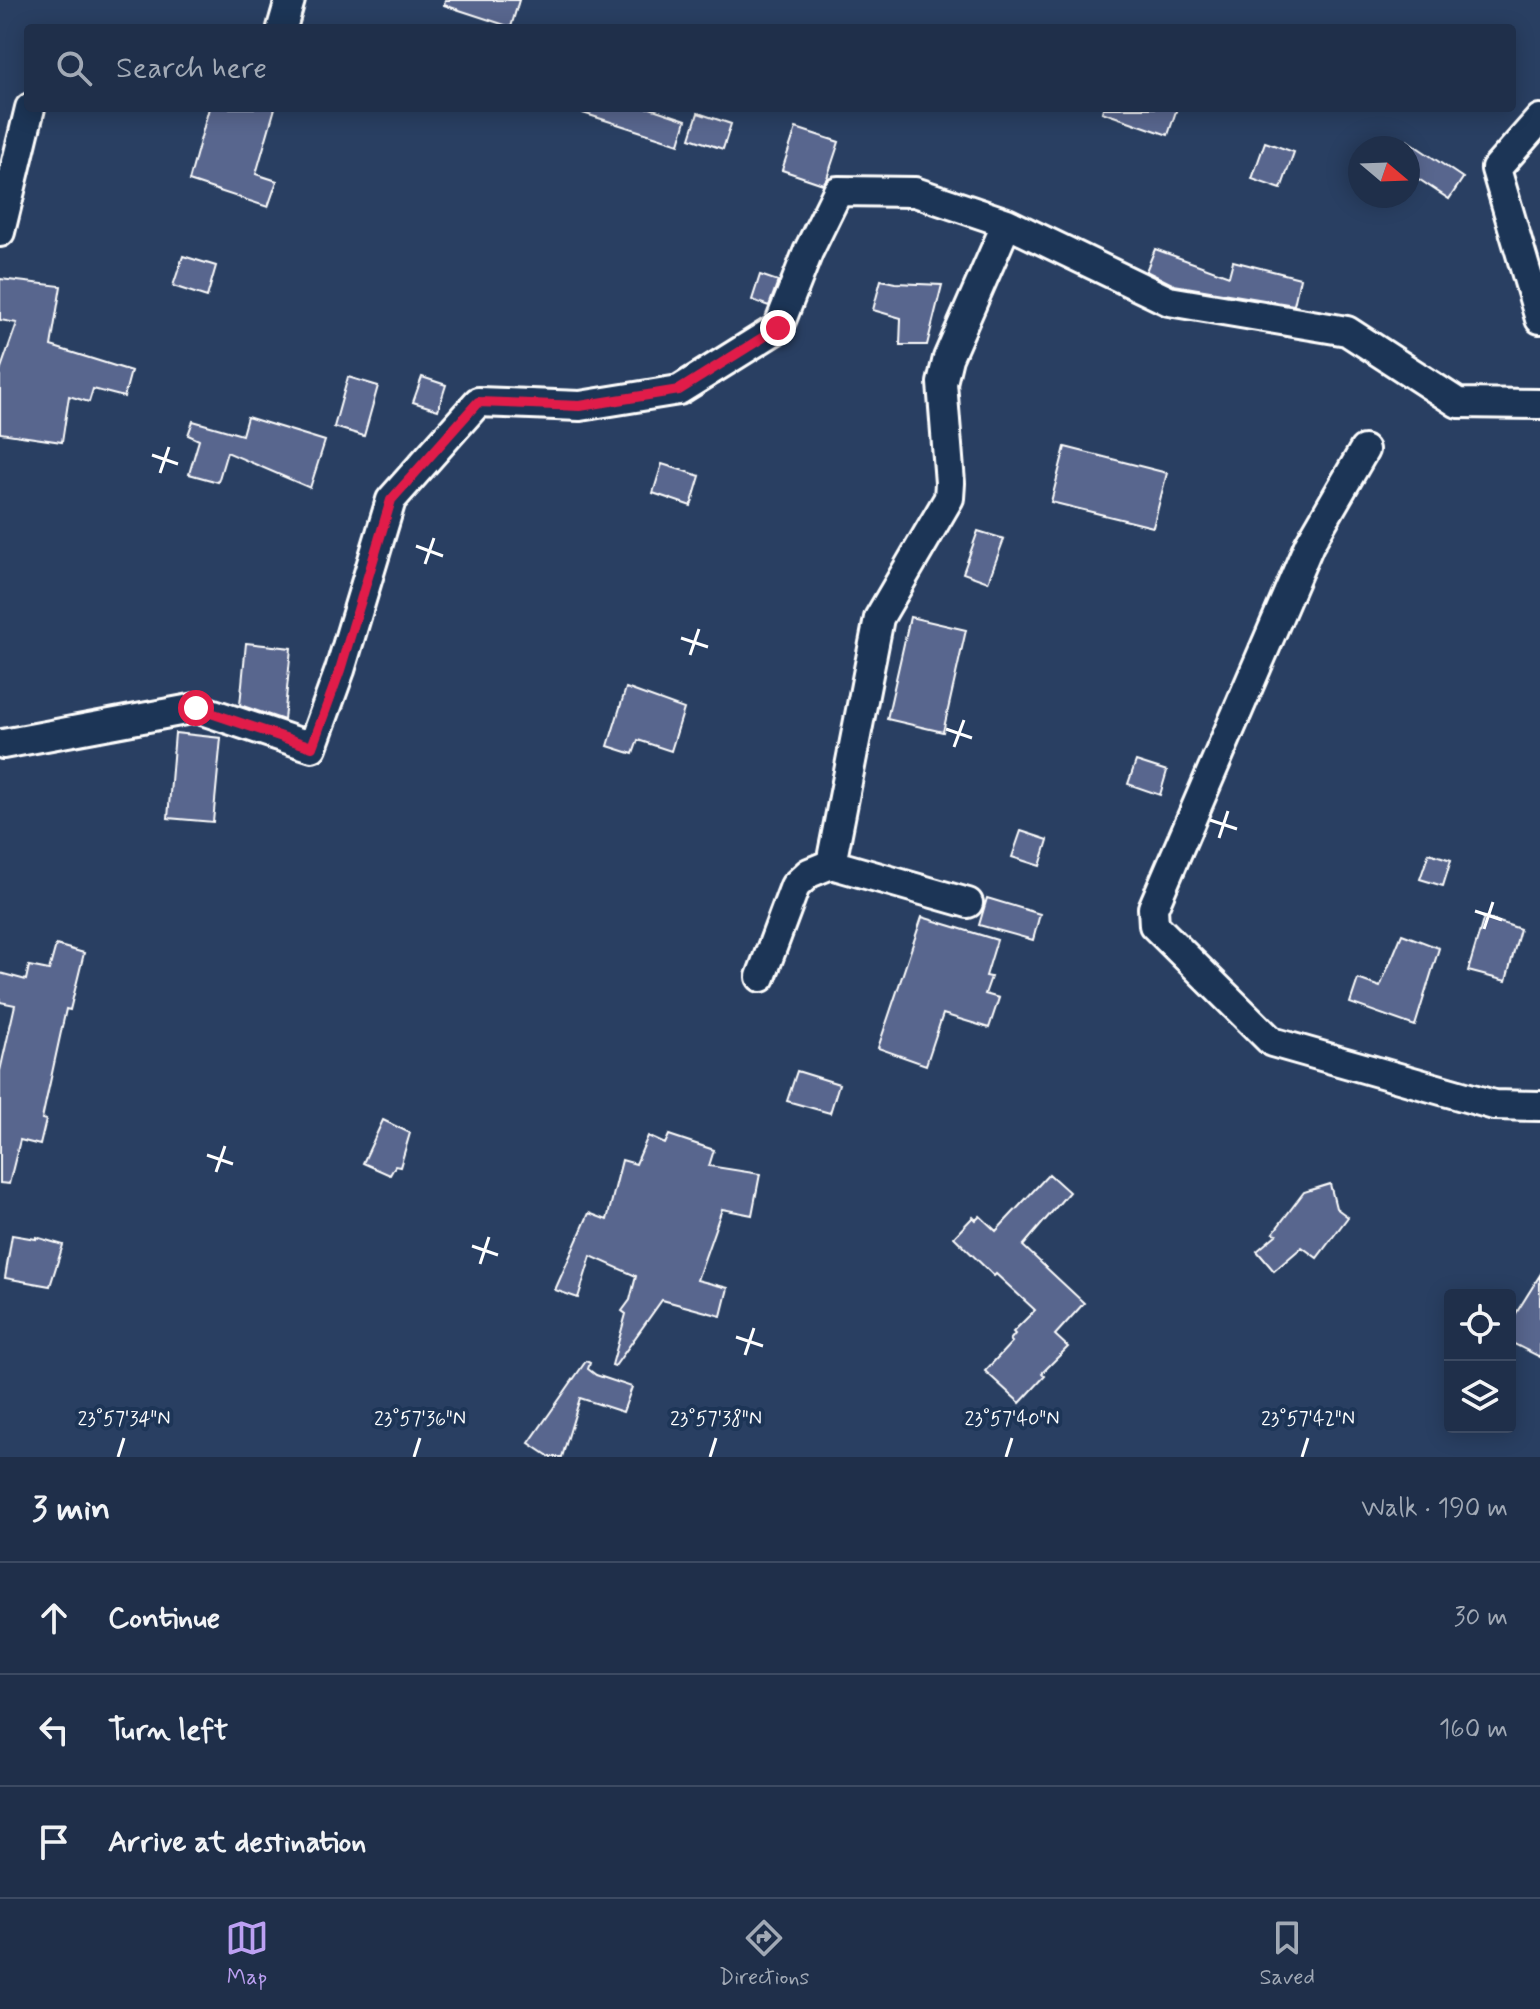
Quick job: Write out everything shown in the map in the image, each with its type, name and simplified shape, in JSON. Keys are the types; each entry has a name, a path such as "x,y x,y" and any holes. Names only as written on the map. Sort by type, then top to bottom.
{"street":[{"path":"283,24 290,0"},
{"path":"0,232 29,112"},
{"path":"1540,119 1496,169 1540,319"},
{"path":"3,744 196,708 312,747 340,670 391,500 478,402 580,406 679,390 778,328 808,252 838,191 915,192 1007,223 1169,301 1347,331 1458,403 1540,404"},
{"path":"831,864 879,618 949,498 942,383 948,358 1007,223"},
{"path":"1364,450 1309,545 1153,908 1154,925 1272,1042 1494,1105 1540,1106"},
{"path":"761,977 795,886 809,873 831,864 968,903"}],"building":[{"path":"445,0 519,0 512,24 502,24 444,5"},
{"path":"208,112 274,112 256,174 277,181 268,207 189,181"},
{"path":"662,112 686,120 679,144 583,113"},
{"path":"1102,112 1176,112 1168,135"},
{"path":"698,113 731,124 723,149 690,138"},
{"path":"796,128 839,142 823,184 782,170"},
{"path":"1265,142 1294,152 1281,189 1252,179"},
{"path":"1420,149 1463,178 1449,199 1420,180"},
{"path":"1155,249 1229,276 1233,261 1300,278 1294,305 1174,285 1146,271"},
{"path":"183,256 216,266 207,297 173,286"},
{"path":"760,275 778,281 769,306 752,300"},
{"path":"0,279 61,286 51,346 131,371 124,397 93,389 89,402 69,396 62,442 0,433 0,371 17,323 0,320"},
{"path":"881,280 942,285 927,345 900,345 901,318 873,310"},
{"path":"348,377 378,386 364,436 334,427"},
{"path":"422,377 446,385 438,410 413,402"},
{"path":"247,417 325,441 310,488 227,452 218,482 189,474 199,440 188,435 193,421 242,435"},
{"path":"1065,447 1167,473 1153,527 1051,502"},
{"path":"662,464 700,476 691,506 653,493"},
{"path":"978,531 1004,539 988,582 963,573"},
{"path":"910,617 966,630 943,732 887,719"},
{"path":"246,643 291,648 284,720 240,705"},
{"path":"626,688 684,709 671,751 638,740 633,754 608,746"},
{"path":"175,733 221,738 213,822 168,818"},
{"path":"1136,761 1167,771 1160,795 1128,784"},
{"path":"1021,831 1048,840 1040,866 1012,857"},
{"path":"1429,853 1451,860 1443,886 1420,879"},
{"path":"987,898 1040,914 1033,940 979,925"},
{"path":"922,917 997,940 986,976 991,977 985,994 999,998 989,1028 943,1014 926,1065 878,1048"},
{"path":"1484,917 1520,929 1506,981 1468,971"},
{"path":"1402,934 1439,948 1415,1026 1350,1003 1358,979 1380,987"},
{"path":"56,945 84,953 70,1010 66,1009 42,1119 46,1120 40,1145 20,1140 9,1184 0,1183 0,1071 15,1005 0,1002 0,973 26,980 29,966 49,970"},
{"path":"797,1071 839,1084 830,1113 787,1101"},
{"path":"383,1120 410,1133 400,1167 395,1166 390,1175 363,1163"},
{"path":"669,1135 714,1150 709,1166 760,1174 752,1215 722,1209 697,1280 728,1288 721,1316 662,1300 615,1366 612,1365 626,1314 622,1311 630,1300 636,1276 591,1256 578,1298 555,1290 589,1213 607,1220 622,1160 636,1164 648,1136 665,1144"},
{"path":"1049,1174 1069,1192 1023,1246 1084,1303 1055,1335 1068,1347 1042,1373 1045,1376 1020,1403 985,1371 1012,1342 1013,1332 1035,1310 954,1237 973,1217 976,1220 980,1216 996,1231"},
{"path":"1330,1184 1336,1208 1348,1217 1317,1258 1302,1247 1274,1271 1257,1251 1277,1234 1273,1233 1304,1192"},
{"path":"12,1235 36,1237 63,1245 50,1286 5,1278"},
{"path":"1540,1275 1540,1357 1516,1345 1516,1313"},
{"path":"586,1361 590,1363 588,1369 596,1375 632,1387 623,1412 580,1398 562,1457 550,1457 529,1443"}],"route":[{"path":"196,708 312,747 340,670 391,500 478,402 580,406 679,390 778,328"}]}
